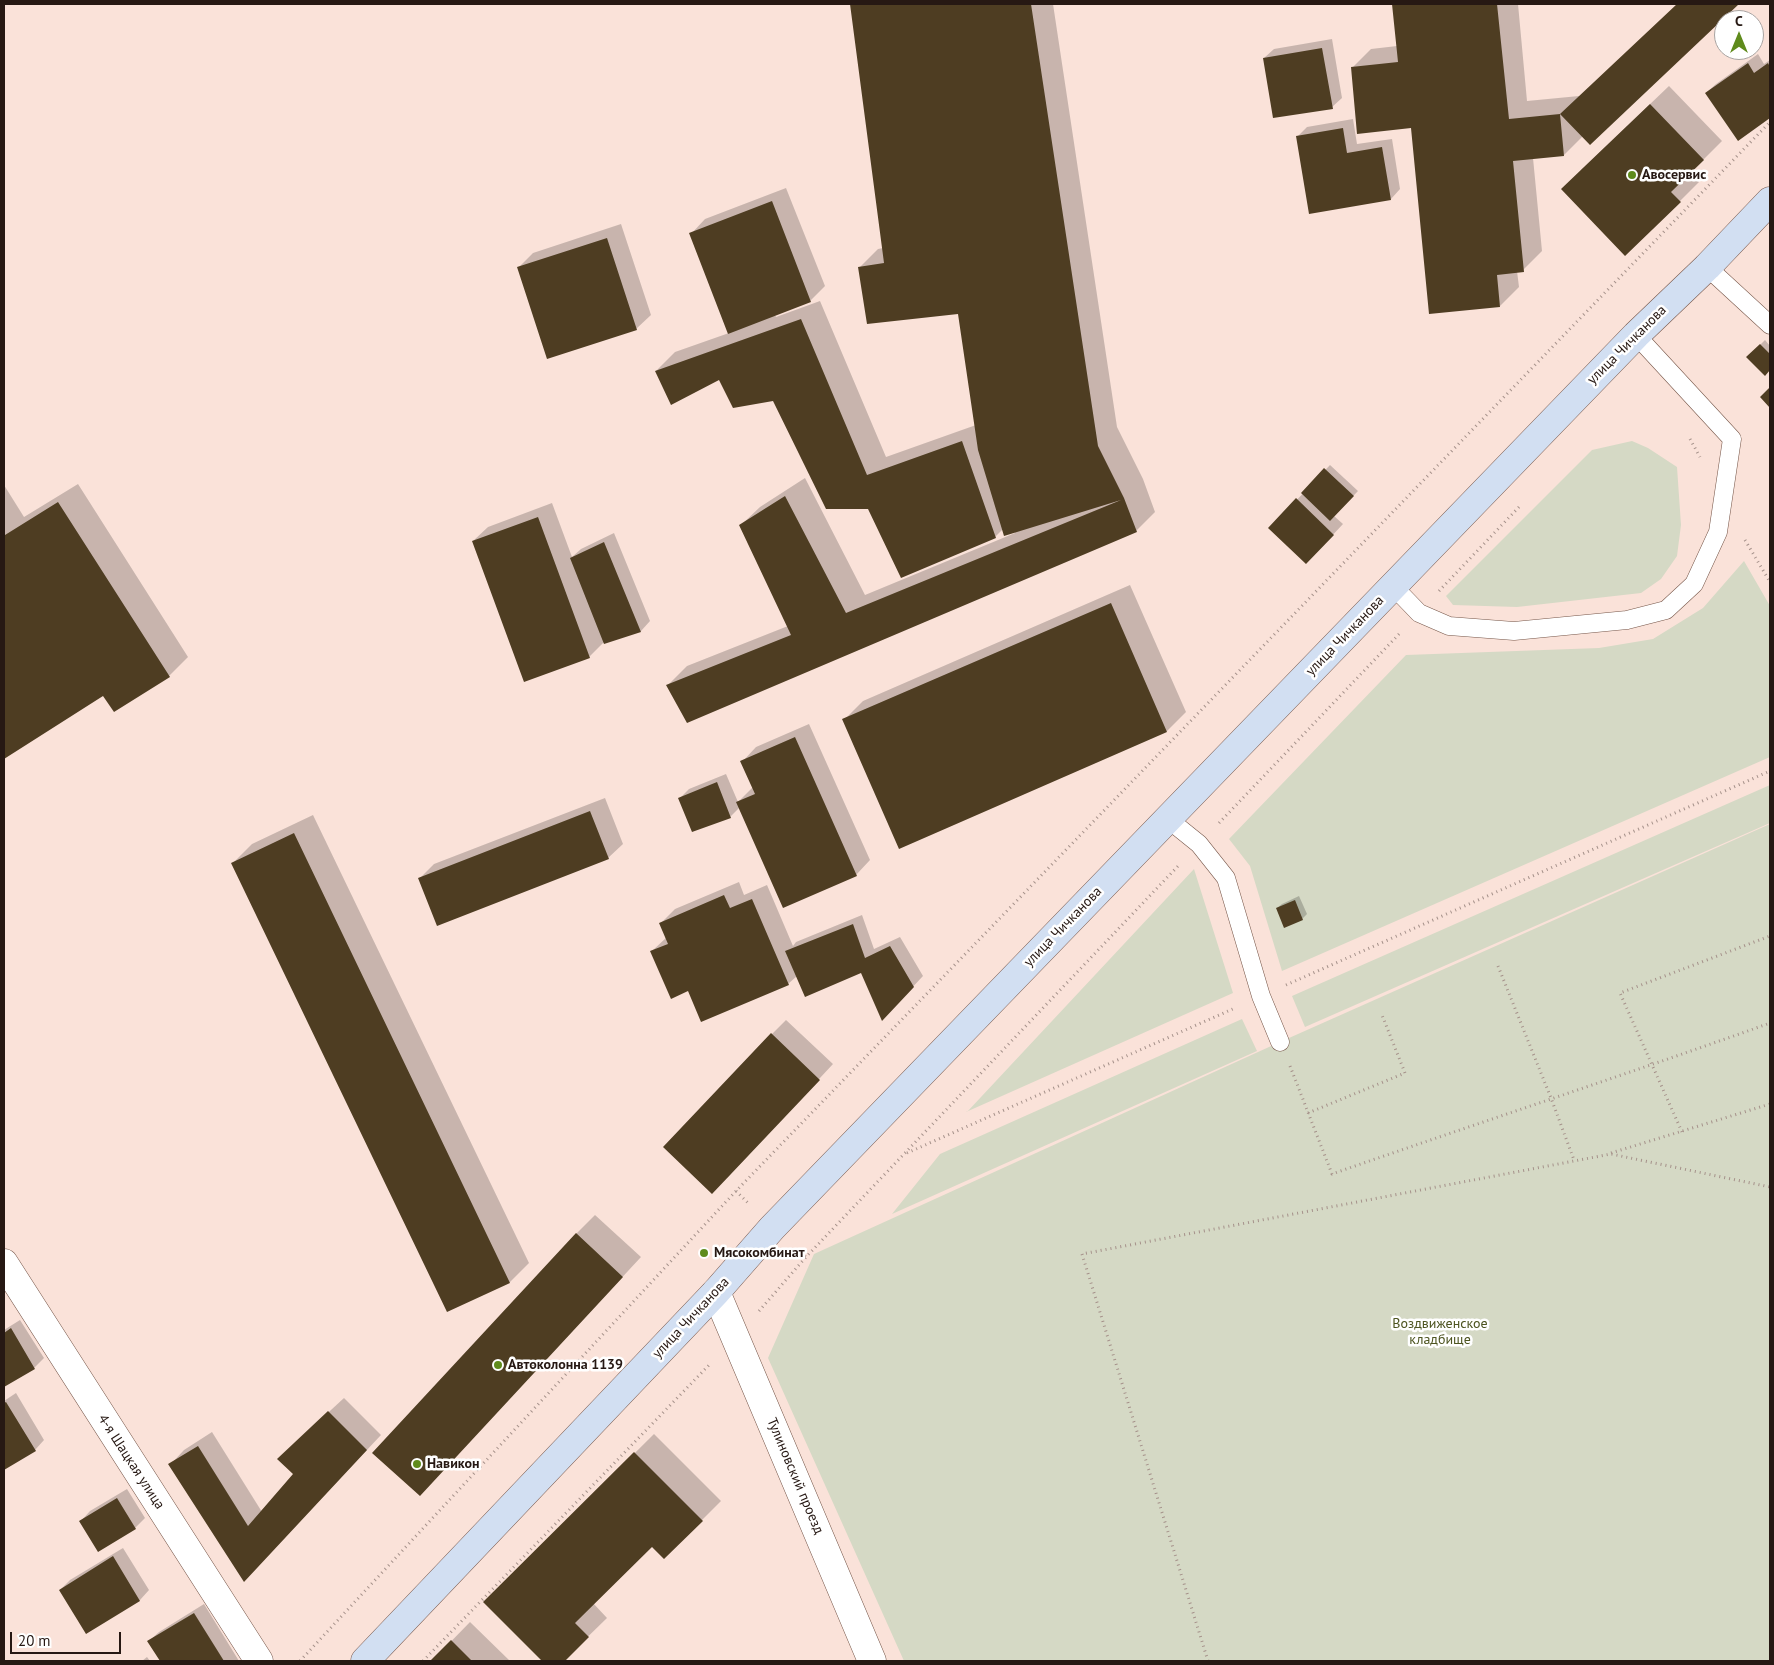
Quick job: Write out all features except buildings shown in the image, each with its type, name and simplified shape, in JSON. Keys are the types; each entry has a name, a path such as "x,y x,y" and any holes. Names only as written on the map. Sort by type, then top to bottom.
{"main road":[{"name":"улица Чичканова","path":"365,1661 716,1292 772,1228 1636,335 1707,267 1770,201"}],"street":[{"name":"4-я Шацкая улица","path":"4,1263 259,1661"},
{"name":"Тулиновский проезд","path":"716,1292 872,1661"}],"lane":[{"path":"1707,267 1770,325"},
{"path":"1393,586 1419,613 1449,626 1514,630 1627,620 1666,610 1694,584 1718,532 1732,439 1636,335"},
{"path":"1168,819 1199,844 1226,878 1261,996 1280,1042"}],"path":[{"path":"300,1661 742,1184 1770,122"},
{"path":"423,1661 736,1336 904,1154 1522,504"},
{"path":"904,1154 1770,771"},
{"path":"1682,1132 1620,993 1770,936"},
{"path":"1498,966 1574,1160"},
{"path":"1308,1113 1405,1073 1382,1015"},
{"path":"1280,1042 1332,1174 1770,1023"},
{"path":"1208,1661 1082,1254 1611,1154 1770,1104"},
{"path":"1611,1154 1770,1187"}],"green space":[{"path":"1632,441 1648,448 1677,467 1681,525 1677,556 1661,579 1641,593 1517,607 1453,605 1446,596 1592,450"},
{"path":"1744,561 1770,606 1770,757 1282,971 1250,866 1229,839 1406,655 1599,648 1653,639 1703,608"},
{"path":"1770,785 1770,823 1305,1027 1292,996"},
{"name":"Воздвиженское кладбище","path":"1770,824 1770,1661 904,1661 768,1358 814,1254 1280,1042"},
{"path":"1194,869 1233,993 968,1111"},
{"path":"1242,1019 1257,1051 892,1214 940,1154"}],"place":[{"name":"Авосервис","path":"1632,175"},
{"name":"Мясокомбинат","path":"704,1253"},
{"name":"Автоколонна 1139","path":"498,1365"},
{"name":"Навикон","path":"417,1464"}]}
